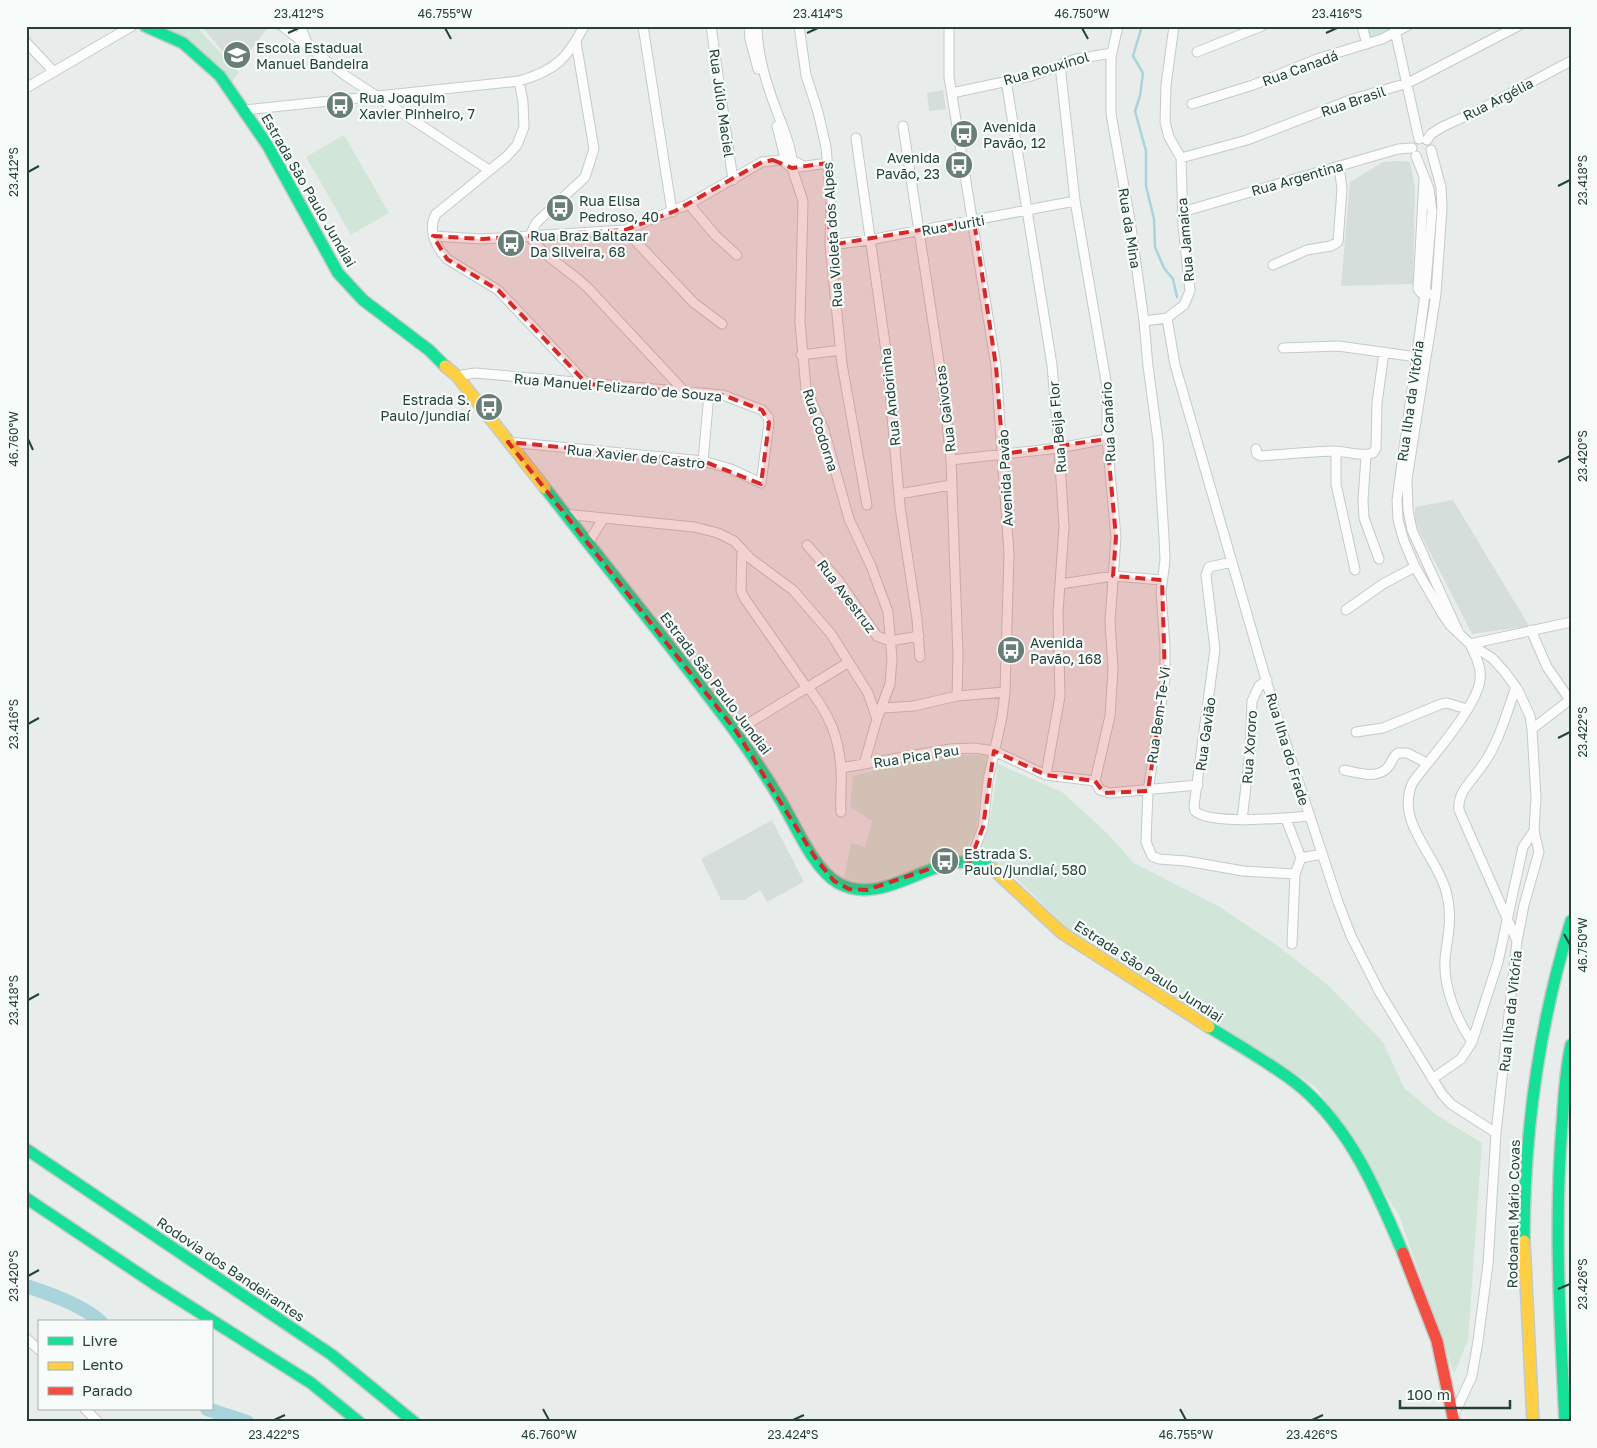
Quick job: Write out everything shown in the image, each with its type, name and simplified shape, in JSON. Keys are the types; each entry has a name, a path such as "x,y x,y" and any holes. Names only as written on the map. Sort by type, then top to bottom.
{"main road":[{"name":"Estrada São Paulo Jundiai","path":"145,26 183,43 202,58 245,110 280,166 332,263 343,279 355,292 429,350 457,376 736,731 762,769 816,859 840,884 849,889 867,890 885,886 932,868 957,862 970,861 992,868 1062,933 1088,952 1155,991 1301,1087 1315,1099 1343,1136 1360,1164 1394,1234 1434,1331 1454,1419"},
{"name":"Rodoanel Mário Covas","path":"1533,1422 1524,1243 1529,1125 1537,1060 1558,959 1571,921"},
{"path":"1565,1422 1556,1242 1560,1144 1571,1045"},
{"name":"Rodovia dos Bandeirantes","path":"26,1149 332,1355 414,1422"},
{"path":"26,1198 211,1320"},
{"path":"212,1320 311,1383 359,1422"}],"street":[{"path":"26,88 132,26"},
{"path":"282,26 346,76 489,170"},
{"path":"300,26 310,48"},
{"path":"245,110 519,81 536,77 562,61 576,42 584,26"},
{"path":"643,26 672,212"},
{"name":"Rua Júlio Maciel","path":"711,26 733,180"},
{"path":"750,26 750,40 760,69"},
{"path":"757,26 760,69"},
{"name":"Rua Violeta dos Alpes","path":"799,26 806,75 820,121 827,163 831,201 830,245 841,350 868,505"},
{"name":"Avenida Pavão","path":"949,26 948,73 974,221 996,366 1010,578 1005,692 985,795 983,827 970,861"},
{"name":"Rua da Mina","path":"1118,26 1112,53 1111,114 1130,220 1157,430"},
{"path":"1174,26 1166,85 1165,122 1169,137 1181,158"},
{"path":"1197,52 1262,26"},
{"path":"1362,26 1367,44"},
{"name":"Rua Canadá","path":"1192,104 1253,85 1318,59 1367,44 1407,26"},
{"name":"Rua Brasil","path":"1181,158 1247,140 1353,99 1408,83 1518,26"},
{"name":"Rua Ilha da Vitória","path":"1395,30 1423,139 1431,150 1442,187 1436,294 1408,479 1408,510 1412,530 1458,631"},
{"path":"26,42 54,72"},
{"path":"530,236 536,223 585,177 594,149 576,42"},
{"name":"Rua Rouxinol","path":"952,93 1031,76 1095,54 1112,53"},
{"name":"Rua Argélia","path":"1414,152 1414,142 1571,61"},
{"name":"Rua Canário","path":"1060,65 1076,201 1107,387 1108,439 1116,537 1110,622 1113,669 1110,716 1095,781"},
{"name":"Rua Codorna","path":"760,69 785,139 786,154 803,201 800,322 801,354 806,389 824,430 849,519 881,590 888,612 890,684 883,708 877,719 864,764"},
{"name":"Rua Beija Flor","path":"1006,80 1052,365 1064,527 1058,612 1060,696 1046,775"},
{"path":"519,81 524,112 524,127 514,150 436,214 433,222 433,236 447,258 498,290 587,384"},
{"name":"Rua Gaivotas","path":"903,126 944,395 951,460 958,656 957,696"},
{"name":"Rua Andorinha","path":"856,138 887,358 899,494 919,636 920,657"},
{"name":"Rua Argentina","path":"1182,212 1398,149 1425,156 1431,150"},
{"name":"Rua Ilha da Vitória","path":"1414,152 1431,197 1432,211 1425,294 1397,500 1398,520 1415,566 1446,621 1470,644 1492,658 1516,686 1530,716 1536,798 1534,831 1539,852 1524,905 1517,941 1496,1134 1488,1264 1478,1341 1472,1376 1454,1419"},
{"path":"786,154 792,160 804,166"},
{"name":"Rua Jamaica","path":"1167,318 1184,305 1189,297 1182,212 1181,158"},
{"path":"433,236 482,240 625,230 689,204 762,162 782,160 791,167 827,163"},
{"path":"1273,265 1302,252 1332,246 1338,242 1342,189 1340,166"},
{"name":"Rua Juriti","path":"830,245 869,240 1076,201"},
{"path":"689,204 715,235 737,255"},
{"path":"625,230 694,303 722,324"},
{"path":"530,236 538,247 588,288 684,391"},
{"path":"1425,294 1436,294"},
{"path":"1144,321 1167,318"},
{"name":"Rua Ilha do Frade","path":"1167,318 1175,365 1267,680 1309,816 1351,936 1398,1026 1432,1079 1451,1104 1496,1134"},
{"path":"1283,348 1338,346 1417,357"},
{"path":"801,354 841,350"},
{"path":"1256,449 1257,454 1262,456 1336,451 1366,455 1373,452 1376,448 1377,403 1384,352"},
{"name":"Rua Manuel Felizardo de Souza","path":"457,376 475,373 684,391 736,399 762,410 768,417 761,482"},
{"path":"703,461 709,394"},
{"name":"Rua Bem-Te-Vi","path":"1157,430 1164,529 1165,560 1162,580 1165,678 1148,791 1146,842 1155,858 1243,871 1295,874"},
{"path":"951,460 1059,448 1108,439"},
{"name":"Rua Xavier de Castro","path":"508,442 703,461 730,469 761,482"},
{"path":"1336,451 1336,484 1355,570"},
{"path":"1366,455 1362,501 1364,518 1379,559"},
{"path":"899,494 952,485"},
{"path":"564,514 704,529 734,541 751,559 793,590 809,606 849,662 868,693 877,719"},
{"path":"588,543 603,519"},
{"name":"Rua Avestruz","path":"807,545 838,580 877,636 890,641"},
{"path":"742,550 741,591 745,600 824,708 831,722 841,768 841,812"},
{"name":"Rua Gavião","path":"1232,562 1209,567 1206,574 1215,649 1194,806 1198,814 1242,820 1286,819 1309,816"},
{"path":"1346,610 1383,584 1415,566"},
{"path":"1061,584 1113,576 1162,580"},
{"path":"1424,582 1433,577"},
{"path":"1472,1042 1455,1012 1446,975 1445,960 1451,922 1445,889 1407,811 1408,792 1427,763 1467,710 1477,692 1480,667 1470,644 1571,622"},
{"path":"1531,630 1547,667 1570,700 1532,729"},
{"path":"890,641 919,636"},
{"path":"736,731 849,662"},
{"name":"Rua Xororo","path":"1242,820 1250,751 1252,701 1259,686 1267,680"},
{"path":"1516,686 1496,743 1483,765 1460,795 1459,810 1517,941"},
{"path":"883,708 914,706 957,696 1005,692"},
{"path":"1356,732 1383,728 1441,704 1447,703 1467,710"},
{"name":"Rua Pica Pau","path":"841,768 950,749 974,748 994,751 1046,775 1095,781"},
{"path":"1344,770 1369,775 1378,774 1385,770 1398,753 1407,753 1427,763"},
{"path":"1095,781 1104,793 1148,791 1198,785"},
{"path":"1286,819 1301,858 1295,874 1292,944"},
{"path":"1432,1079 1461,1059 1472,1042 1498,962 1523,847 1534,831"},
{"path":"1301,858 1322,854"},
{"path":"26,1338 38,1349"},
{"path":"86,1410 98,1422"}],"highlighted area":[{"path":"773,160 792,168 827,163 830,245 974,221 996,366 1003,454 1107,439 1116,537 1113,576 1162,580 1165,678 1148,791 1104,793 1095,781 1046,775 994,751 983,827 970,861 932,868 867,890 849,889 834,881 816,859 736,731 508,442 703,461 761,484 769,423 762,410 723,395 587,384 498,290 447,259 433,236 482,239 625,230 675,211 762,162"}],"shaded area":[{"name":"Escola Estadual Manuel Bandeira","path":"201,26 269,26 237,68"},
{"path":"943,90 946,109 929,111 927,93"},
{"path":"1383,162 1410,162 1415,187 1413,284 1341,286 1350,182"},
{"path":"1453,500 1529,626 1472,634 1415,523 1415,507"},
{"path":"772,820 804,882 767,902 760,890 745,900 721,900 701,859"}],"green space":[{"path":"157,26 196,26 239,73 230,84"},
{"path":"1364,26 1391,26 1393,32 1368,40"},
{"path":"344,135 389,213 351,235 306,157"},
{"path":"940,755 987,755 976,829 964,855 866,884 844,878 851,843 865,847 872,821 850,807 853,776"},
{"path":"998,764 1062,792 1108,834 1134,863 1220,907 1278,946 1328,985 1383,1042 1404,1088 1438,1116 1482,1143 1468,1340 1454,1374 1399,1215 1316,1087 1070,931 1004,866 978,857 991,814"}],"waterway":[{"path":"1142,26 1133,56 1143,73 1140,96 1135,111 1146,151 1146,186 1154,219 1155,247 1164,268 1173,279 1177,297"},
{"path":"26,1286 76,1305 99,1320"},
{"path":"210,1410 247,1422"}],"traffic: fast":[{"path":"145,26 183,43 220,76 268,146 338,273 363,300 429,350 445,366"},
{"path":"545,488 727,721 766,777 804,843 820,867 829,876 838,883 857,889 877,889 954,863 974,862 993,869"},
{"path":"1524,1241 1530,1119 1550,1000 1571,921"},
{"path":"1209,1027 1281,1072 1320,1105 1362,1164 1384,1208 1403,1253"},
{"path":"1565,1422 1561,1348 1558,1199 1564,1095 1571,1045"},
{"path":"26,1149 332,1355 414,1422"},
{"path":"26,1198 211,1320"},
{"path":"212,1320 311,1383 359,1422"}],"traffic: slow":[{"path":"445,366 457,376 545,488"},
{"path":"993,869 1062,933 1209,1027"},
{"path":"1524,1241 1533,1422"}],"traffic: jam":[{"path":"1403,1253 1437,1341 1454,1422"}],"place":[{"name":"Escola Estadual Manuel Bandeira","path":"237,55"},
{"name":"Rua Joaquim Xavier Pinheiro, 7","path":"340,105"},
{"name":"Avenida Pavão, 12","path":"964,134"},
{"name":"Avenida Pavão, 23","path":"959,165"},
{"name":"Rua Elisa Pedroso, 40","path":"560,208"},
{"name":"Rua Braz Baltazar Da Silveira, 68","path":"511,243"},
{"name":"Estrada S. Paulo/jundiaí","path":"489,407"},
{"name":"Avenida Pavão, 168","path":"1011,650"},
{"name":"Estrada S. Paulo/jundiaí, 580","path":"945,861"}]}
